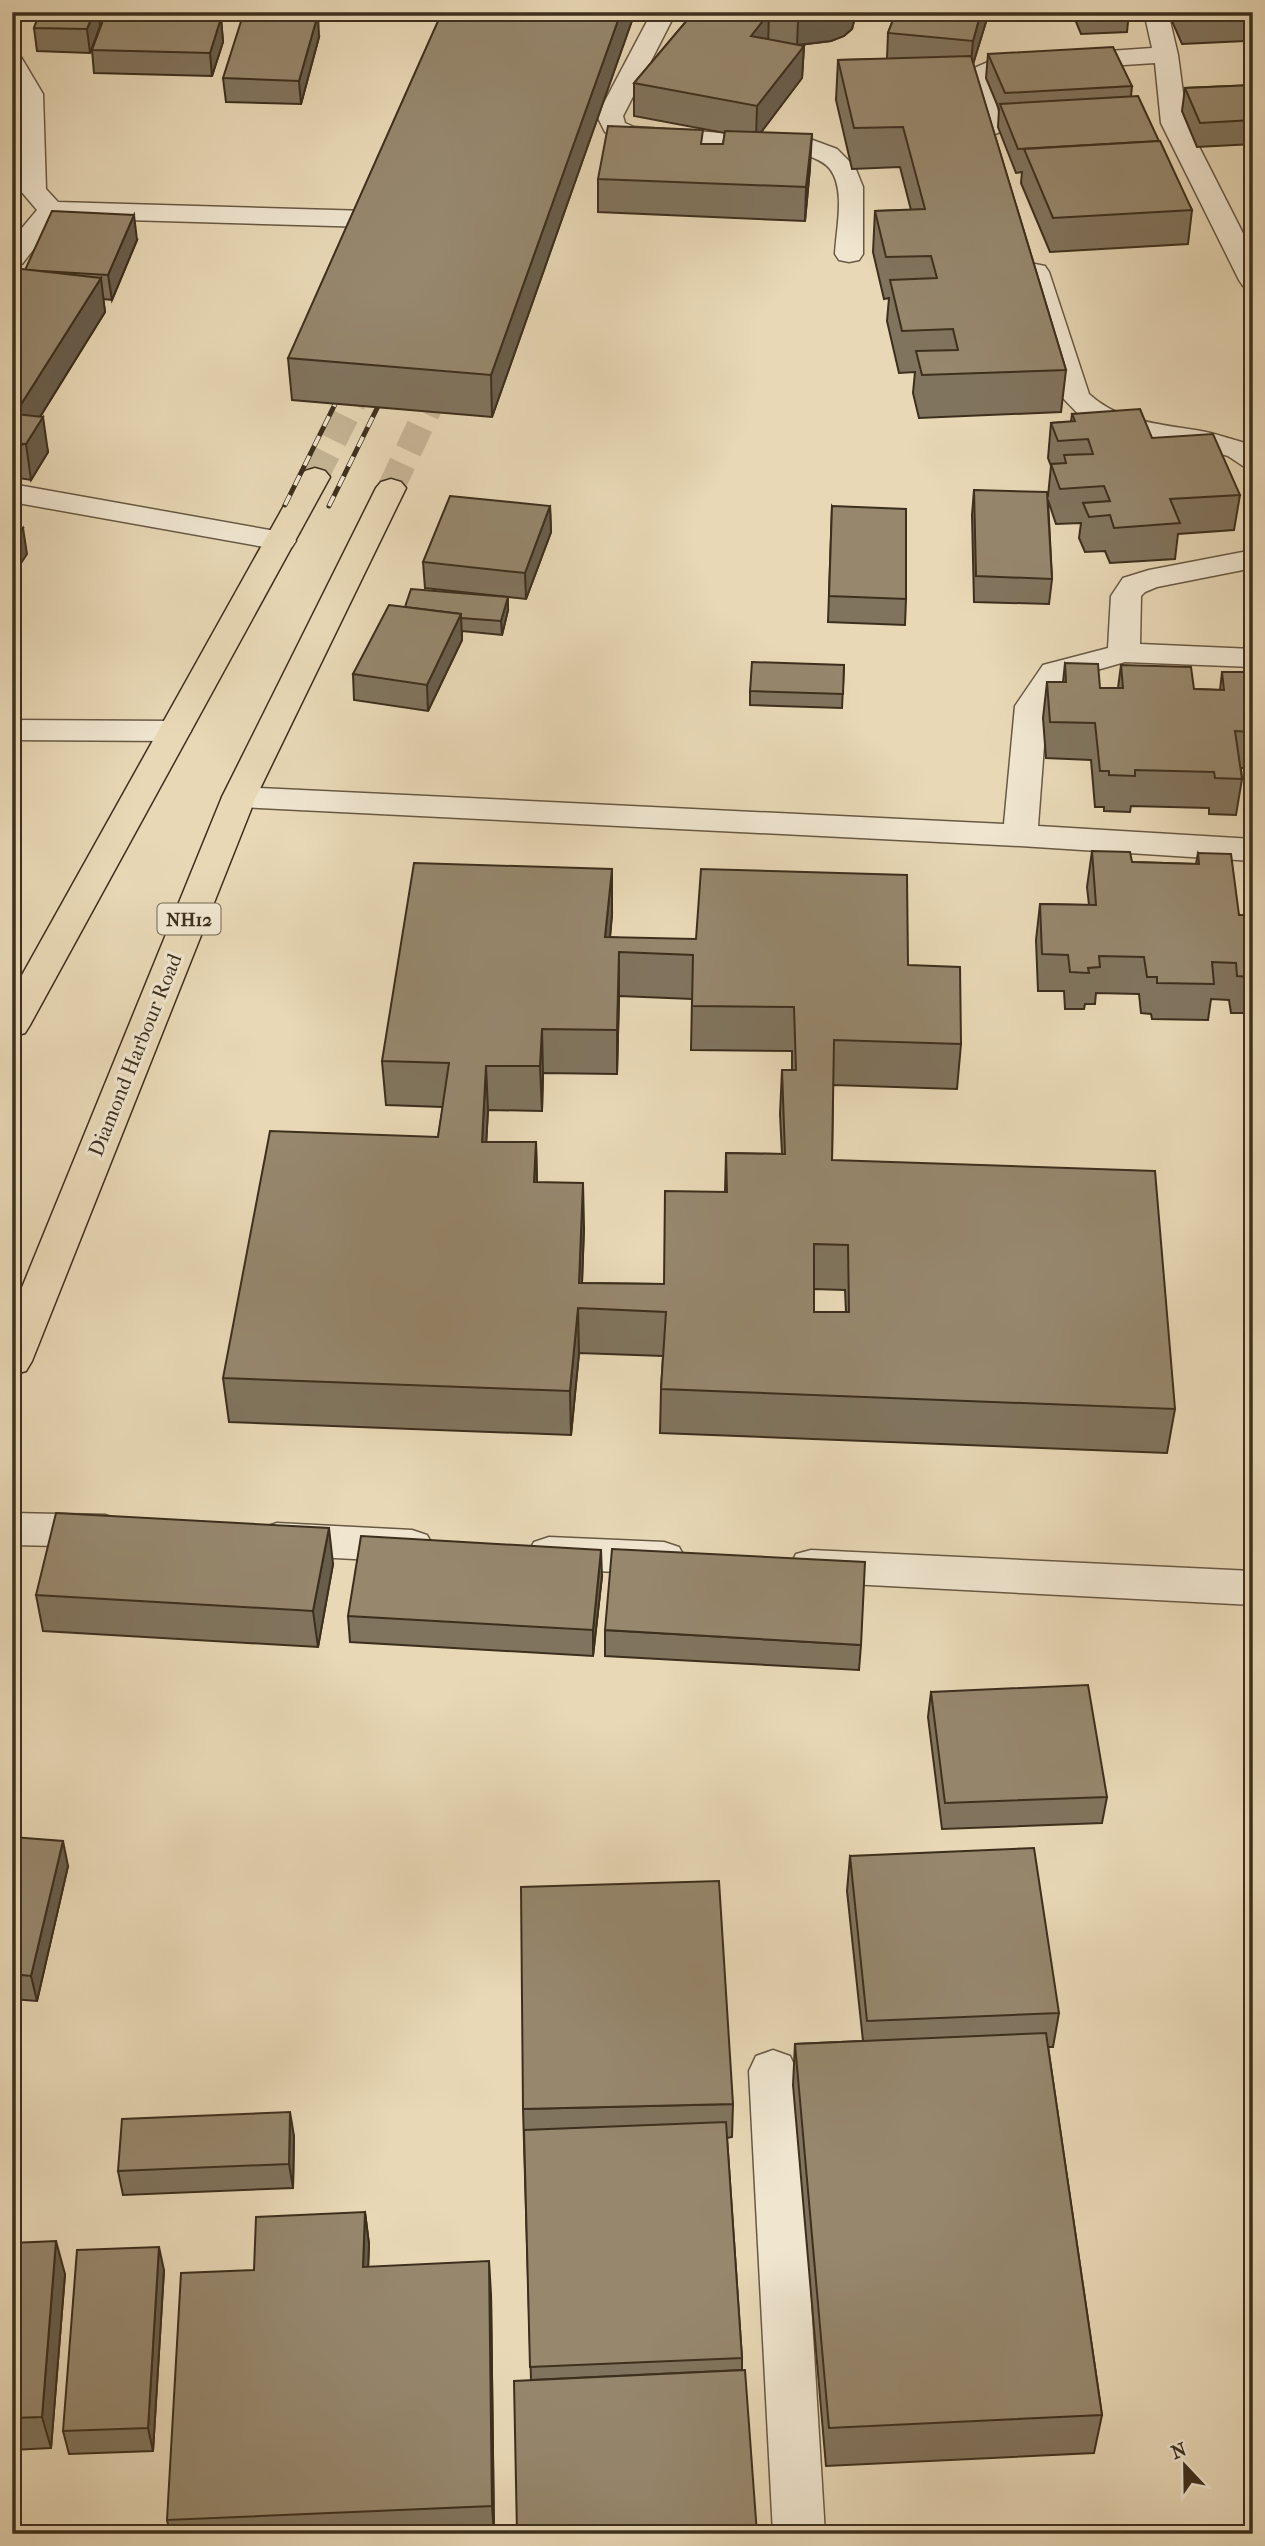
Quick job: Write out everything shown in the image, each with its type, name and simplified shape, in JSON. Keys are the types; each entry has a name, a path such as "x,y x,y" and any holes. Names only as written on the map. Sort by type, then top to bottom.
{"highway":[{"path":"12,1026 315,477"},
{"name":"Diamond Harbour Road","path":"12,1361 239,797 391,488"}],"street":[{"path":"664,12 610,116 614,127 629,134 810,148 830,155 842,167 849,186 849,254"},
{"path":"1156,12 1166,55 1174,123 1253,280"},
{"path":"996,153 977,89 981,74 995,66 1166,55"},
{"path":"12,62 30,94 33,190 51,210 428,221"},
{"path":"12,258 51,210"},
{"path":"1025,243 1076,397 1094,414 1121,426 1208,441 1238,450 1253,460"},
{"path":"12,493 281,541"},
{"path":"1124,653 1126,596 1134,585 1149,579 1253,559"},
{"path":"1020,835 1031,706 1054,672 1124,653 1253,658"},
{"path":"12,730 175,732"},
{"path":"239,797 1020,835 1253,850"},
{"path":"12,1529 139,1532"},
{"path":"236,1537 445,1548"},
{"path":"515,1551 696,1560"},
{"path":"779,1564 1253,1588"},
{"path":"773,2071 799,2534"}],"building":[{"path":"40,12 94,12 87,29 34,28"},
{"path":"244,12 318,14 299,81 223,78"},
{"path":"442,12 621,12 491,375 288,358"},
{"path":"694,12 769,13 751,36 804,46 757,106 634,83"},
{"path":"764,12 845,12 832,18 798,21"},
{"path":"896,12 981,12 973,41 888,33"},
{"path":"1181,12 1245,12 1248,17 1185,20"},
{"path":"105,15 221,18 210,53 92,50"},
{"path":"1113,47 1132,86 1005,93 988,54"},
{"path":"971,56 1066,370 922,375 916,351 958,350 953,329 902,331 890,280 937,278 931,256 886,257 875,211 925,209 903,127 854,128 838,60"},
{"path":"1253,85 1253,120 1200,123 1185,88"},
{"path":"1138,96 1159,141 1018,149 1000,104"},
{"path":"608,126 703,130 701,144 723,144 725,131 812,134 806,187 598,179"},
{"path":"1160,141 1192,210 1053,218 1024,149"},
{"path":"52,211 134,215 108,275 25,270"},
{"path":"13,268 101,278 15,414 43,417 26,444 12,443"},
{"path":"1140,409 1152,438 1213,434 1240,495 1170,499 1180,523 1114,528 1110,515 1089,517 1083,503 1110,501 1104,486 1060,489 1051,464 1066,463 1064,455 1093,454 1088,439 1058,441 1051,423 1075,421 1072,414"},
{"path":"974,490 1047,492 1052,579 976,576"},
{"path":"450,496 550,506 525,573 423,562"},
{"path":"832,506 906,509 906,599 829,596"},
{"path":"12,527 23,528 12,545"},
{"path":"411,589 508,597 501,621 461,618 461,614 405,607"},
{"path":"389,605 461,614 427,685 353,674"},
{"path":"752,662 844,665 843,694 750,691"},
{"path":"1065,663 1098,664 1100,688 1123,688 1121,665 1191,667 1194,689 1224,690 1222,672 1253,672 1253,732 1235,731 1242,779 1215,778 1214,772 1135,770 1135,776 1109,775 1109,771 1100,771 1095,723 1050,722 1047,682 1066,682"},
{"path":"1092,851 1130,852 1132,862 1199,864 1198,853 1231,854 1239,915 1253,915 1253,977 1237,976 1236,963 1212,962 1214,984 1157,983 1157,977 1147,977 1144,957 1099,956 1100,967 1088,968 1089,973 1070,972 1068,955 1042,954 1040,904 1096,905"},
{"path":"414,863 612,869 605,937 696,939 701,869 907,875 908,965 960,967 961,1044 834,1040 832,1160 1155,1171 1175,1409 661,1389 666,1312 578,1308 570,1391 223,1378 270,1131 438,1137 449,1063 382,1061","holes":["619,952 693,955 692,1006 794,1007 796,1070 782,1070 785,1154 726,1153 727,1192 665,1191 664,1284 579,1283 583,1183 534,1182 536,1142 482,1142 486,1066 540,1066 542,1029 617,1030","814,1244 848,1245 849,1312 814,1312"]},
{"path":"56,1513 329,1528 313,1611 36,1595"},
{"path":"361,1536 601,1550 593,1630 348,1616"},
{"path":"612,1549 865,1562 861,1645 605,1630"},
{"path":"1088,1685 1107,1797 945,1803 931,1692"},
{"path":"12,1837 63,1841 31,1976 12,1974"},
{"path":"1034,1848 1059,2013 867,2021 850,1856"},
{"path":"719,1881 733,2104 523,2109 521,1887"},
{"path":"1046,2033 1102,2415 829,2428 795,2044"},
{"path":"290,2112 289,2164 118,2171 122,2119"},
{"path":"726,2122 742,2358 530,2367 524,2130"},
{"path":"365,2212 363,2267 489,2261 492,2506 167,2520 181,2273 254,2270 256,2217"},
{"path":"56,2241 42,2417 12,2418 12,2243"},
{"path":"159,2247 148,2428 63,2431 77,2250"},
{"path":"745,2370 757,2534 517,2534 514,2381"}],"tunnel":[{"path":"315,477 374,359"},
{"path":"391,488 448,366"}],"railway":[{"path":"285,505 344,386"},
{"path":"329,506 386,390"}]}
